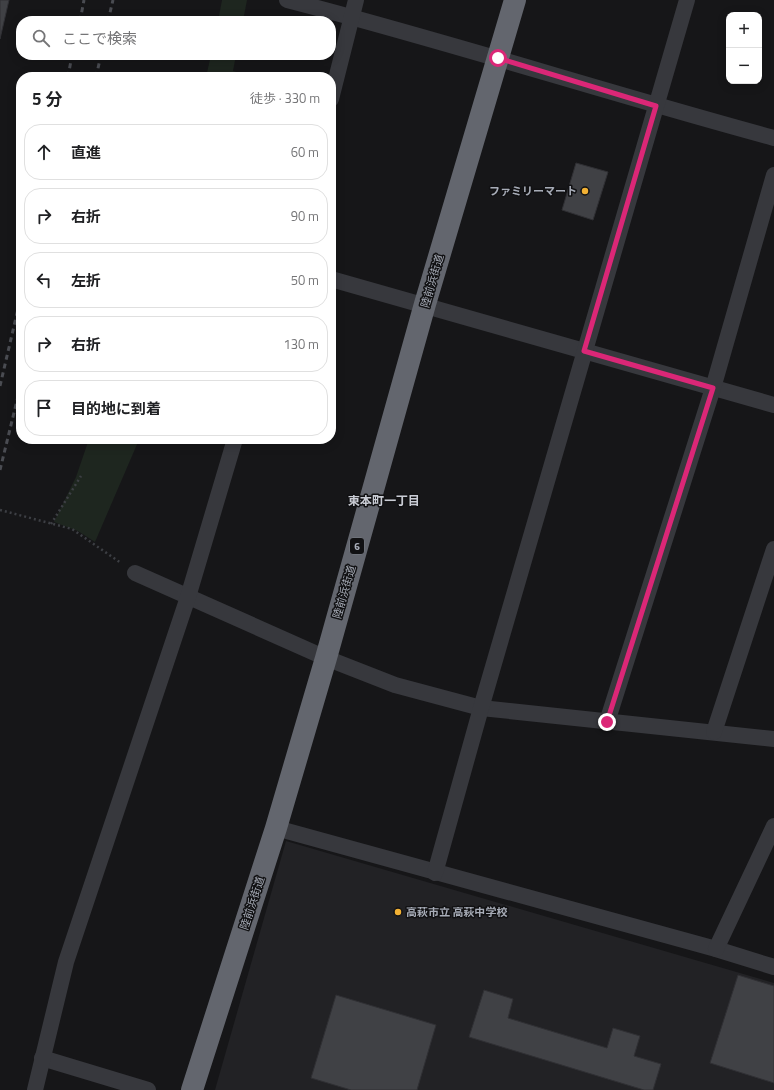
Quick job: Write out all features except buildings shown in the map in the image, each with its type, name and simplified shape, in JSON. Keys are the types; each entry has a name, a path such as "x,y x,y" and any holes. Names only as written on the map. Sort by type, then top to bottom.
{"highway":[{"name":"陸前浜街道","path":"192,1090 276,828 326,658 425,304 515,0"}],"street":[{"path":"287,0 498,58 656,106 774,138"},
{"path":"336,79 356,0"},
{"path":"435,873 584,351 688,0"},
{"path":"607,722 713,388 774,174"},
{"path":"336,280 425,304 774,405"},
{"path":"35,1090 66,962 188,597 234,444"},
{"path":"714,732 774,549"},
{"path":"135,573 326,658 394,685 481,708 774,739"},
{"path":"716,949 774,826"},
{"path":"276,828 435,873 716,949 774,967"},
{"path":"42,1058 148,1090"}],"path":[{"path":"51,524 81,476"},
{"path":"0,510 72,529 135,573"}],"shaded area":[{"path":"222,0 247,0 244,16 219,16"},
{"path":"210,60 235,60 233,71 236,72 207,72"},
{"path":"87,444 137,444 95,542 78,531 54,522 76,477"},
{"name":"高萩市立 高萩中学校","path":"286,841 774,983 774,1090 215,1090"}],"railway":[{"path":"81,16 84,0"},
{"path":"109,16 113,0"},
{"path":"69,72 71,60"},
{"path":"97,72 100,60"},
{"path":"0,386 16,317"},
{"path":"0,470 16,404"}],"place":[{"name":"ファミリーマート","path":"585,191"},
{"name":"高萩市立 高萩中学校","path":"398,912"}],"district":[{"name":"東本町一丁目","path":"384,501"}],"route":[{"path":"498,58 656,106 584,351 713,388 607,722"}]}
